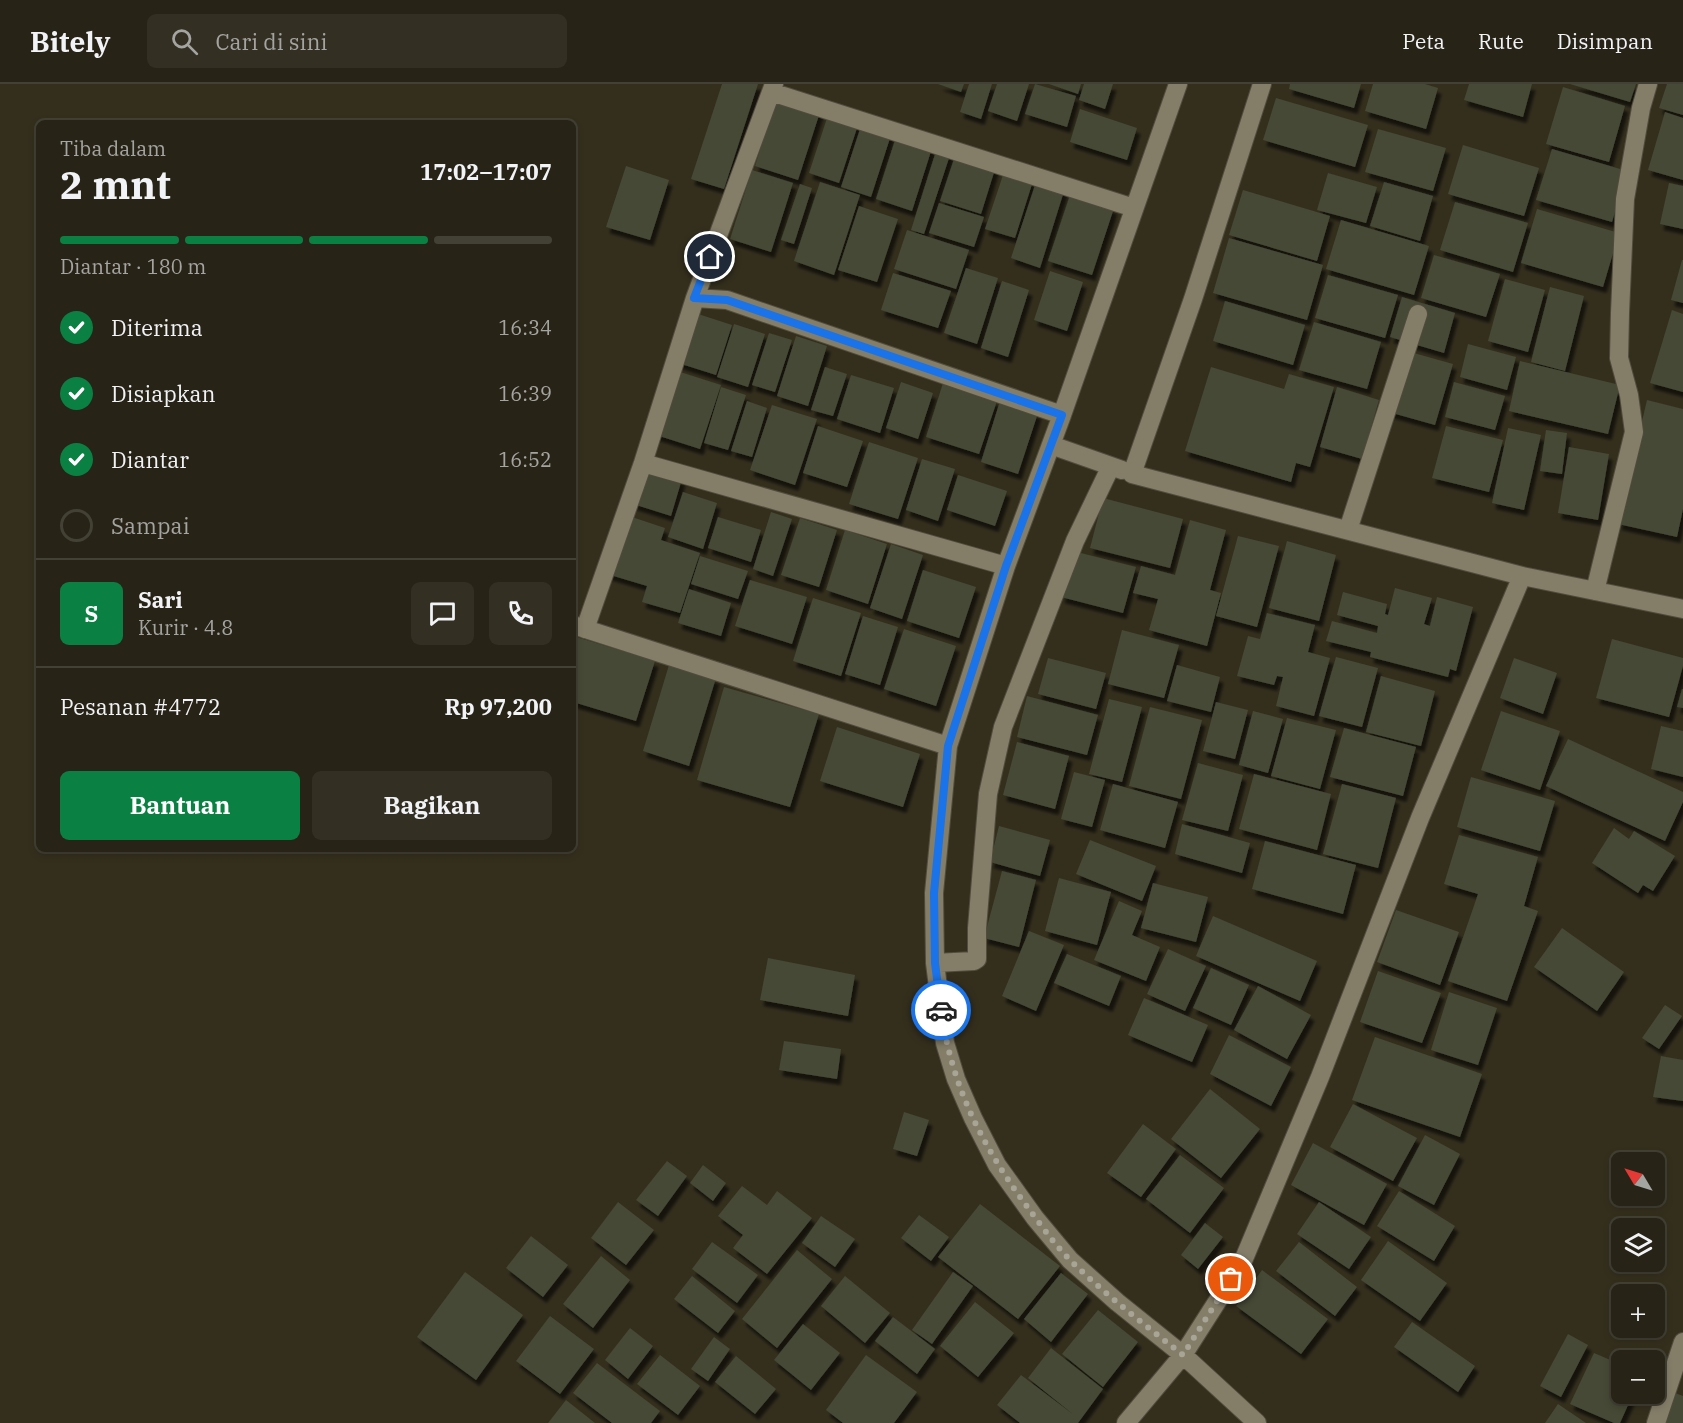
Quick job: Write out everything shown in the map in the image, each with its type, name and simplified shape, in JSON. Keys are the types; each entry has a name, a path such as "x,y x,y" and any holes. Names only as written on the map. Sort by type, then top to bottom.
{"street":[{"path":"1178,84 1062,415 1006,566 948,746 934,893 945,1043 956,1079 997,1165 1035,1218 1070,1260 1118,1302 1184,1353 1257,1423"},
{"path":"1132,474 1193,300 1262,84"},
{"path":"1595,591 1634,432 1629,395 1619,358 1620,313 1625,198 1641,108 1648,84"},
{"path":"948,746 579,627 643,463 694,298 773,88 1134,208"},
{"path":"694,298 727,300 1062,415"},
{"path":"1348,530 1418,314"},
{"path":"1051,445 1132,474 1522,576 1683,609"},
{"path":"643,463 1006,566"},
{"path":"939,962 977,959 977,928 988,794 1003,727 1104,464"},
{"path":"1126,1423 1184,1353 1243,1261 1320,1077 1420,818 1522,576"},
{"path":"1656,1423 1683,1341"}],"building":[{"path":"722,84 758,84 724,189 691,179"},
{"path":"938,84 964,84 961,92"},
{"path":"969,84 992,84 981,119 960,112"},
{"path":"997,84 1029,84 1017,121 988,111"},
{"path":"1035,84 1076,96 1067,127 1025,114"},
{"path":"1049,84 1081,84 1078,94"},
{"path":"1084,84 1113,84 1105,109 1079,100"},
{"path":"1290,84 1361,84 1354,108 1289,89"},
{"path":"1373,84 1425,84 1438,88 1426,129 1365,111"},
{"path":"1469,84 1532,84 1523,117 1464,100"},
{"path":"1570,84 1636,84 1630,102"},
{"path":"1667,84 1683,84 1683,115 1659,108"},
{"path":"1563,87 1625,106 1609,162 1546,144"},
{"path":"777,95 821,109 798,180 755,166"},
{"path":"1276,98 1368,125 1355,167 1263,140"},
{"path":"1080,109 1137,128 1127,160 1070,142"},
{"path":"829,112 859,122 839,183 809,173"},
{"path":"1665,112 1683,118 1683,180 1648,170"},
{"path":"862,123 892,132 871,197 841,187"},
{"path":"1378,129 1446,148 1433,191 1365,172"},
{"path":"897,134 933,145 912,211 876,199"},
{"path":"1463,145 1539,168 1524,216 1448,194"},
{"path":"937,148 951,152 924,234 911,230"},
{"path":"1552,149 1627,171 1612,222 1536,200"},
{"path":"956,153 996,166 981,214 940,201"},
{"path":"626,166 669,180 650,240 606,227"},
{"path":"752,170 793,183 771,252 730,239"},
{"path":"1004,172 1033,181 1015,238 985,229"},
{"path":"1328,173 1377,187 1366,223 1317,210"},
{"path":"1037,179 1065,188 1040,268 1011,258"},
{"path":"820,182 860,195 834,275 794,261"},
{"path":"1384,182 1433,196 1420,241 1370,226"},
{"path":"1669,183 1683,186 1683,229 1660,224"},
{"path":"800,184 812,188 794,244 781,240"},
{"path":"1243,190 1330,216 1317,261 1229,235"},
{"path":"1070,195 1114,208 1092,275 1048,261"},
{"path":"1455,202 1528,223 1513,272 1440,250"},
{"path":"939,203 984,217 974,247 929,233"},
{"path":"859,206 898,219 877,282 838,270"},
{"path":"1537,209 1619,233 1603,287 1521,263"},
{"path":"1341,220 1429,246 1414,295 1326,269"},
{"path":"907,230 969,250 956,289 894,269"},
{"path":"1229,238 1323,265 1307,320 1213,293"},
{"path":"1434,255 1500,274 1486,317 1421,298"},
{"path":"1683,260 1683,303 1671,300"},
{"path":"966,268 998,278 977,344 944,333"},
{"path":"1050,271 1083,282 1067,331 1034,320"},
{"path":"893,273 951,291 938,328 881,310"},
{"path":"1328,275 1398,295 1385,338 1315,318"},
{"path":"1505,279 1545,290 1528,352 1488,341"},
{"path":"1002,281 1029,290 1008,357 981,348"},
{"path":"1550,287 1584,296 1565,371 1531,362"},
{"path":"1402,297 1455,313 1444,353 1390,337"},
{"path":"1225,301 1305,325 1293,365 1213,341"},
{"path":"1672,310 1683,314 1683,392 1650,383"},
{"path":"692,312 732,325 716,375 675,362"},
{"path":"1314,322 1381,342 1367,389 1299,370"},
{"path":"734,324 765,334 748,387 717,377"},
{"path":"769,333 792,340 775,392 752,385"},
{"path":"796,336 827,346 808,406 777,396"},
{"path":"1468,344 1516,357 1507,390 1460,377"},
{"path":"1403,350 1453,364 1435,425 1385,411"},
{"path":"1520,361 1620,385 1608,434 1509,411"},
{"path":"825,367 847,374 833,416 811,410"},
{"path":"1211,367 1284,389 1289,374 1334,387 1310,467 1296,463 1291,482 1185,451"},
{"path":"674,370 721,385 700,449 653,434"},
{"path":"851,375 894,388 880,433 837,419"},
{"path":"901,382 933,393 918,439 886,428"},
{"path":"1454,382 1505,396 1495,430 1445,417"},
{"path":"943,383 997,401 979,454 926,437"},
{"path":"721,387 746,395 728,450 704,443"},
{"path":"1337,387 1379,400 1362,459 1320,447"},
{"path":"1647,400 1683,409 1683,509 1677,537 1618,524"},
{"path":"747,401 767,408 752,457 731,451"},
{"path":"1000,401 1038,413 1018,474 981,462"},
{"path":"772,405 817,419 795,485 750,470"},
{"path":"818,426 863,441 847,487 803,473"},
{"path":"1446,426 1503,440 1489,492 1432,478"},
{"path":"1508,428 1541,435 1524,510 1492,503"},
{"path":"1546,430 1567,433 1562,474 1540,471"},
{"path":"869,442 918,458 898,519 849,504"},
{"path":"1569,447 1609,454 1598,520 1558,513"},
{"path":"922,459 955,469 938,521 906,510"},
{"path":"645,468 682,479 671,516 633,504"},
{"path":"958,475 1007,491 995,526 947,510"},
{"path":"683,492 717,503 703,549 668,537"},
{"path":"1103,498 1183,519 1170,568 1090,548"},
{"path":"771,512 792,519 773,576 753,569"},
{"path":"626,515 665,528 661,540 700,553 680,613 642,602 647,586 607,574"},
{"path":"718,517 761,530 751,562 708,548"},
{"path":"800,518 837,530 819,587 781,575"},
{"path":"1190,520 1226,530 1210,590 1221,593 1207,646 1149,630 1158,599 1133,593 1141,566 1175,575"},
{"path":"845,530 887,544 868,604 826,590"},
{"path":"1238,536 1279,546 1257,627 1216,616"},
{"path":"1287,541 1336,555 1319,621 1269,608"},
{"path":"891,544 923,555 902,619 870,608"},
{"path":"1073,551 1136,567 1123,613 1061,597"},
{"path":"700,556 748,571 738,599 691,584"},
{"path":"923,570 976,587 959,638 907,621"},
{"path":"750,580 807,597 792,644 735,626"},
{"path":"1395,588 1432,598 1424,624 1430,626 1437,597 1473,607 1456,671 1450,669 1448,677 1370,657 1371,652 1326,641 1332,621 1377,633 1378,626 1337,615 1343,592 1387,604 1385,614 1388,615"},
{"path":"689,589 731,603 721,636 678,623"},
{"path":"813,598 861,613 841,676 793,661"},
{"path":"1267,613 1315,625 1308,652 1330,658 1314,716 1276,706 1283,677 1277,676 1274,685 1237,676 1248,636 1260,639"},
{"path":"863,616 898,627 880,685 845,674"},
{"path":"904,629 956,646 936,706 884,689"},
{"path":"1122,630 1179,645 1164,698 1108,684"},
{"path":"576,637 655,661 636,721 576,703"},
{"path":"1612,639 1683,658 1683,666 1669,717 1596,698"},
{"path":"1336,657 1378,668 1362,727 1319,716"},
{"path":"1048,658 1106,673 1096,709 1038,694"},
{"path":"1514,658 1557,673 1543,714 1500,698"},
{"path":"669,665 716,678 689,766 643,751"},
{"path":"1177,665 1220,677 1211,712 1167,701"},
{"path":"1381,676 1435,691 1421,746 1366,732"},
{"path":"724,687 819,714 790,807 697,780"},
{"path":"1683,689 1683,708 1677,707"},
{"path":"1027,696 1098,715 1087,755 1017,737"},
{"path":"1109,699 1142,707 1122,782 1089,774"},
{"path":"1216,702 1248,710 1235,759 1203,751"},
{"path":"1150,707 1202,720 1181,799 1129,786"},
{"path":"1253,711 1283,719 1268,773 1239,765"},
{"path":"1501,711 1560,731 1540,790 1481,770"},
{"path":"1287,718 1336,730 1320,789 1271,776"},
{"path":"1661,726 1683,731 1683,777 1651,769"},
{"path":"837,727 920,754 903,807 820,781"},
{"path":"1344,728 1416,747 1403,796 1330,777"},
{"path":"1568,739 1683,792 1683,802 1665,841 1546,786"},
{"path":"1017,742 1069,756 1055,809 1003,795"},
{"path":"1198,763 1243,775 1228,831 1182,820"},
{"path":"1074,772 1105,780 1092,827 1061,819"},
{"path":"1254,774 1331,794 1317,850 1239,829"},
{"path":"1471,777 1555,801 1540,851 1457,827"},
{"path":"1113,784 1178,802 1165,848 1100,830"},
{"path":"1342,784 1396,798 1378,868 1323,854"},
{"path":"1182,824 1250,843 1242,873 1175,854"},
{"path":"999,826 1050,840 1040,876 990,862"},
{"path":"1614,828 1629,839 1634,831 1675,856 1653,891 1643,885 1638,893 1592,863"},
{"path":"1459,835 1538,857 1524,906 1538,911 1507,1001 1448,981 1478,894 1444,884"},
{"path":"1090,840 1156,866 1142,901 1076,874"},
{"path":"1265,841 1356,865 1343,914 1252,889"},
{"path":"1002,871 1036,880 1019,947 984,938"},
{"path":"1059,878 1111,892 1097,945 1045,931"},
{"path":"1153,883 1208,897 1196,942 1141,928"},
{"path":"1119,901 1142,911 1132,935 1160,947 1146,981 1094,960"},
{"path":"1396,910 1459,932 1440,985 1377,962"},
{"path":"1213,916 1317,961 1300,1001 1196,956"},
{"path":"1562,928 1624,972 1597,1011 1534,967"},
{"path":"1029,931 1064,945 1036,1011 1002,996"},
{"path":"1168,949 1206,966 1185,1011 1147,994"},
{"path":"1067,954 1121,976 1109,1006 1054,983"},
{"path":"768,958 855,975 848,1016 760,1000"},
{"path":"1211,968 1249,985 1231,1025 1193,1008"},
{"path":"1378,971 1441,993 1422,1043 1360,1022"},
{"path":"1258,986 1311,1015 1287,1059 1234,1030"},
{"path":"1449,992 1497,1008 1478,1065 1431,1050"},
{"path":"1144,998 1208,1025 1192,1062 1128,1035"},
{"path":"1665,1005 1682,1016 1659,1049 1642,1038"},
{"path":"1229,1035 1291,1067 1271,1106 1210,1074"},
{"path":"1375,1037 1482,1074 1460,1137 1352,1100"},
{"path":"784,1041 841,1049 837,1079 779,1070"},
{"path":"1661,1056 1683,1060 1683,1101 1653,1097"},
{"path":"1210,1089 1260,1129 1221,1178 1171,1139"},
{"path":"1353,1104 1417,1138 1393,1181 1330,1147"},
{"path":"904,1112 929,1120 917,1156 893,1149"},
{"path":"1143,1124 1176,1149 1141,1197 1107,1173"},
{"path":"1425,1135 1460,1154 1434,1205 1398,1186"},
{"path":"1313,1143 1387,1184 1364,1225 1291,1185"},
{"path":"1180,1155 1224,1188 1190,1233 1146,1199"},
{"path":"667,1161 687,1176 658,1216 636,1200"},
{"path":"703,1165 726,1183 713,1201 690,1183"},
{"path":"742,1186 767,1205 777,1191 812,1218 767,1274 733,1248 743,1235 718,1216"},
{"path":"1399,1191 1455,1226 1434,1261 1377,1226"},
{"path":"618,1202 654,1230 626,1265 591,1238"},
{"path":"1319,1202 1371,1237 1349,1269 1297,1234"},
{"path":"980,1204 1060,1266 1018,1319 938,1257"},
{"path":"919,1215 949,1237 931,1261 901,1238"},
{"path":"821,1216 855,1239 835,1267 802,1243"},
{"path":"1205,1223 1223,1237 1198,1269 1181,1255"},
{"path":"531,1236 568,1265 543,1297 506,1268"},
{"path":"1388,1241 1447,1283 1420,1321 1361,1280"},
{"path":"712,1242 758,1275 737,1303 692,1269"},
{"path":"1299,1242 1357,1287 1335,1316 1276,1271"},
{"path":"797,1250 832,1279 777,1348 742,1319"},
{"path":"601,1256 630,1280 593,1328 563,1304"},
{"path":"1262,1270 1328,1319 1301,1354 1236,1306"},
{"path":"465,1272 523,1315 476,1380 417,1337"},
{"path":"953,1272 973,1286 932,1344 912,1330"},
{"path":"1061,1273 1088,1294 1051,1342 1024,1319"},
{"path":"692,1276 735,1311 718,1333 674,1299"},
{"path":"845,1276 890,1313 865,1343 821,1306"},
{"path":"975,1302 1014,1333 978,1377 940,1346"},
{"path":"1098,1310 1138,1342 1103,1387 1062,1354"},
{"path":"550,1316 594,1349 560,1394 516,1361"},
{"path":"893,1317 935,1349 917,1374 875,1341"},
{"path":"1412,1322 1475,1366 1458,1392 1394,1347"},
{"path":"803,1324 840,1353 811,1390 774,1360"},
{"path":"630,1328 653,1346 628,1379 605,1360"},
{"path":"1568,1334 1588,1345 1561,1397 1540,1386"},
{"path":"714,1337 730,1349 708,1381 691,1369"},
{"path":"1051,1348 1103,1389 1078,1423 1020,1423 997,1405 1021,1375 1074,1415 1028,1378"},
{"path":"1594,1353 1611,1360 1611,1404 1629,1404 1620,1423 1614,1423 1570,1404"},
{"path":"660,1355 700,1386 678,1415 637,1384"},
{"path":"866,1355 917,1392 894,1423 843,1423 826,1410"},
{"path":"736,1356 776,1389 755,1414 715,1382"},
{"path":"597,1363 660,1411 651,1423 612,1423 573,1393"},
{"path":"1670,1391 1683,1396 1683,1423 1658,1423"},
{"path":"566,1400 595,1423 548,1423"},
{"path":"1558,1404 1586,1423 1545,1423"}],"way so far":[{"path":"941,1010 945,1043 956,1079 997,1165 1035,1218 1070,1260 1183,1355 1231,1279"}],"route":[{"path":"710,257 694,298 727,300 1062,415 1006,566 948,746 934,893 935,963 941,1010"}]}
